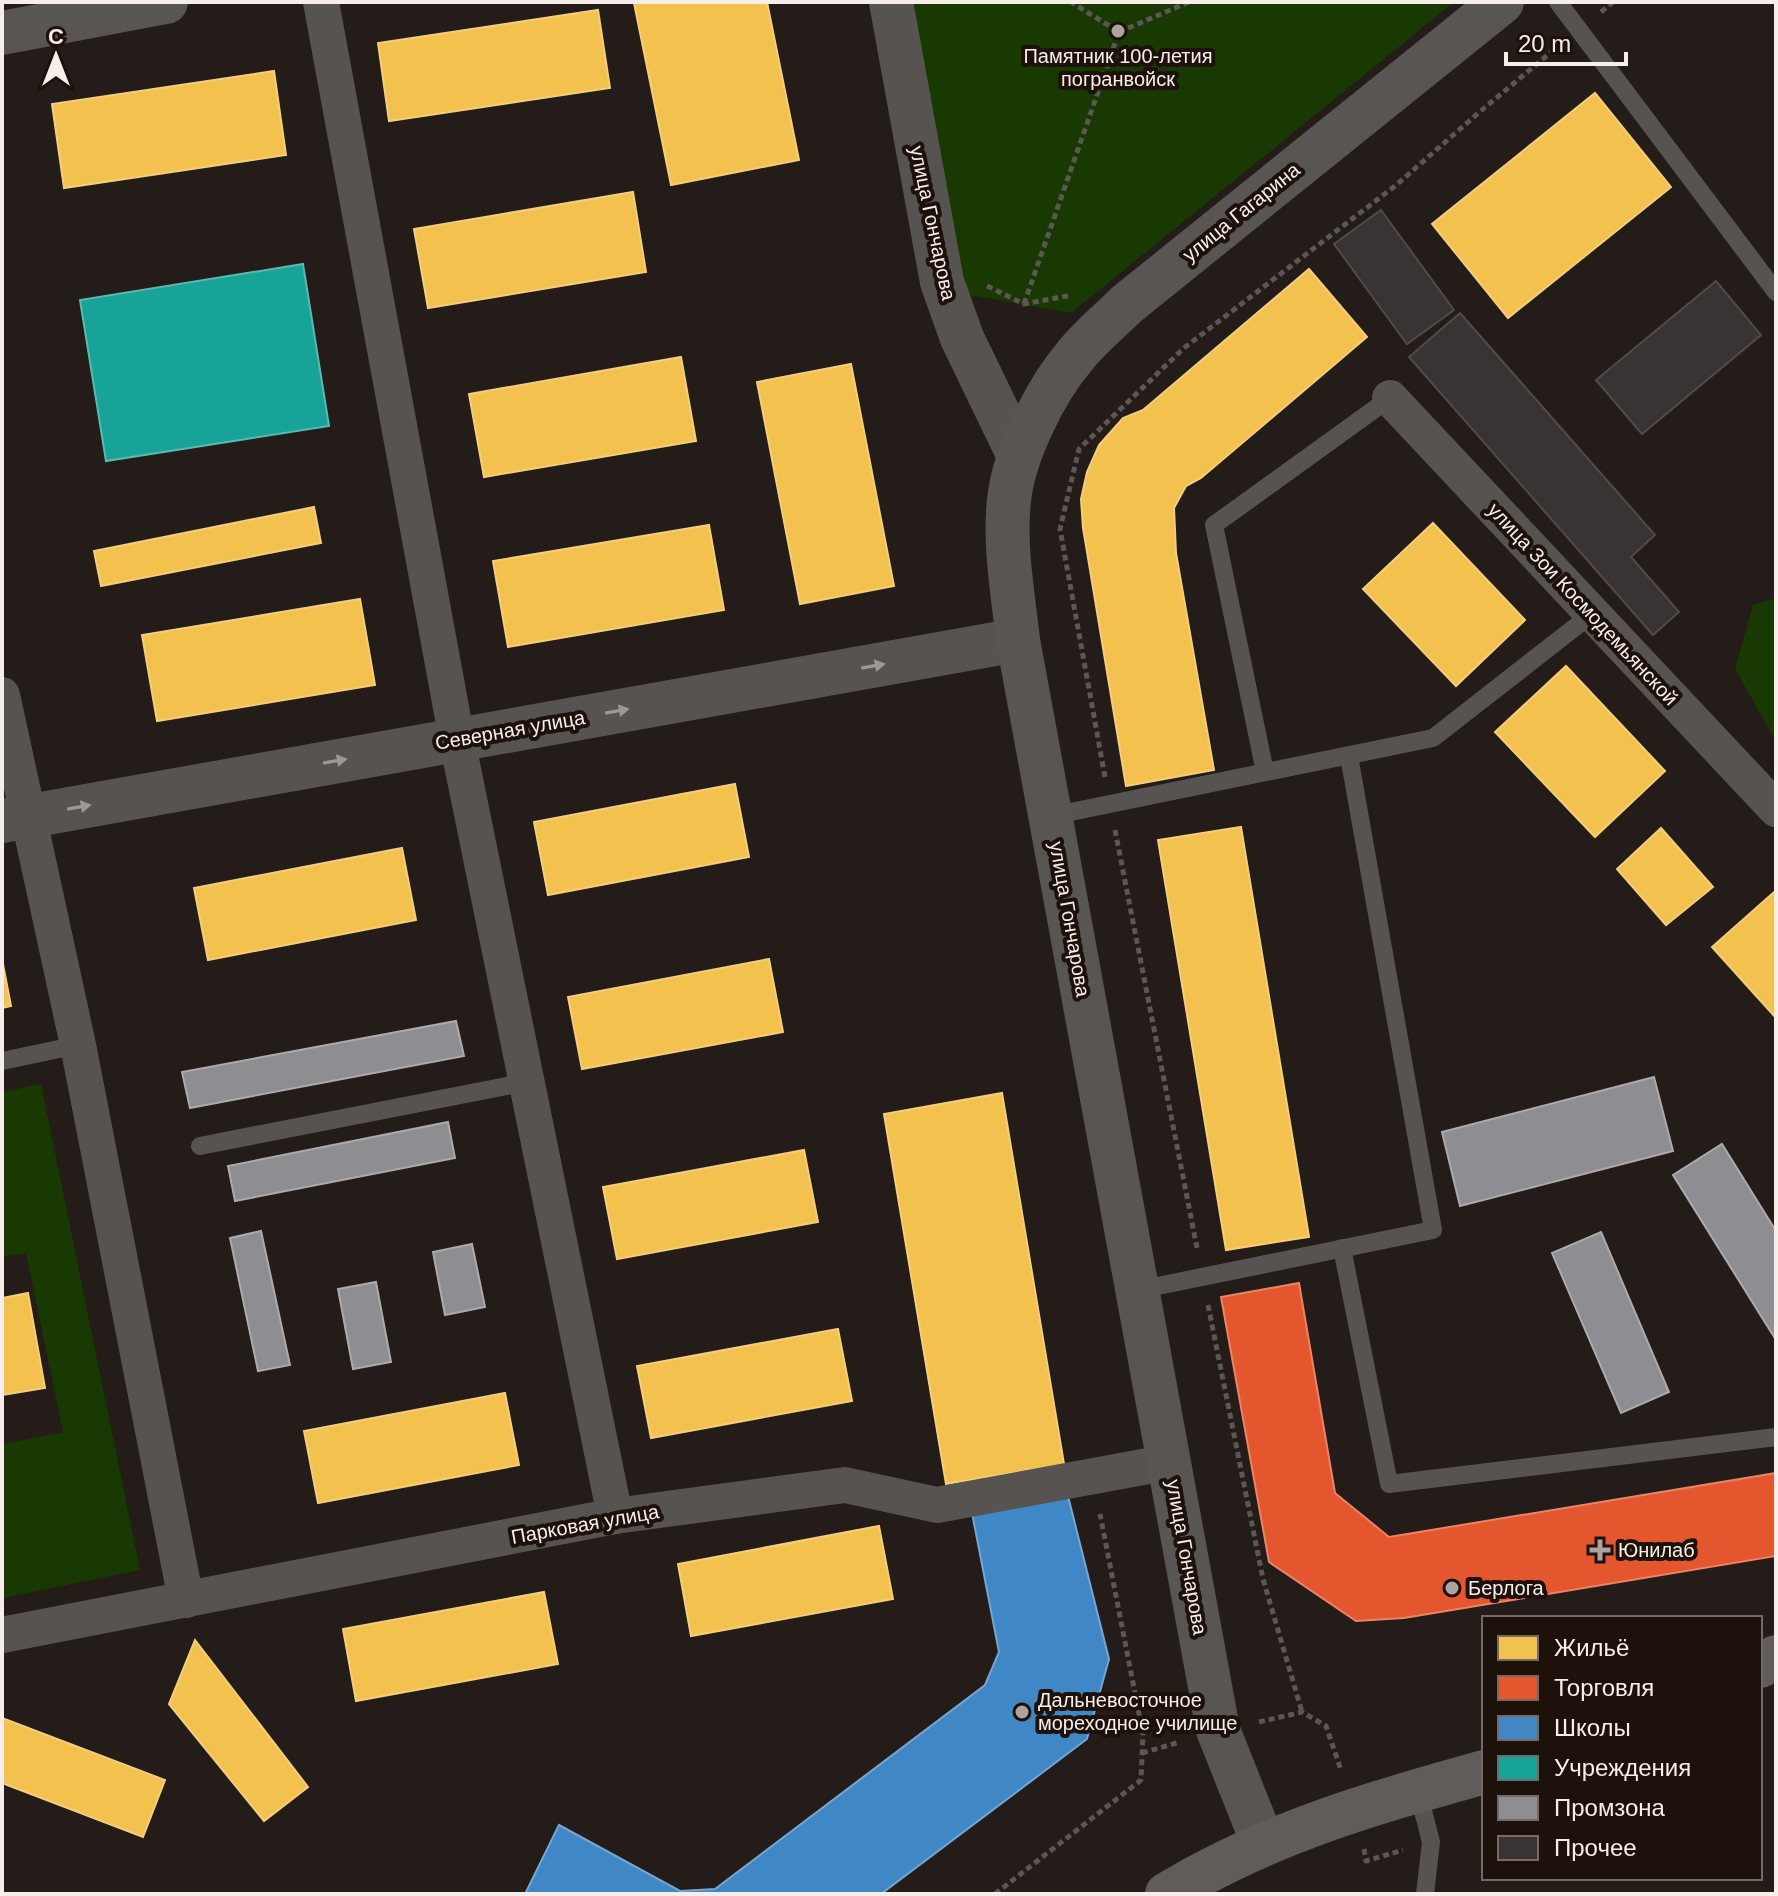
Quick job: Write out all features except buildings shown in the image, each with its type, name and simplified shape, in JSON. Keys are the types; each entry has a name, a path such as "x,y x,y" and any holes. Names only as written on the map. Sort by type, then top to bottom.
{"main road":[{"path":"6,24 166,2"},
{"name":"улица Гагарина","path":"1019,456 1042,406 1074,356 1127,304 1502,2"},
{"name":"улица Гончарова","path":"1019,456 1009,498 1008,555 1018,640 1218,1730 1263,1843"},
{"path":"1167,1894 1263,1843 1354,1810 1482,1773"}],"street":[{"path":"321,2 457,740 615,1516"},
{"name":"улица Гончарова","path":"891,2 942,282 962,338 1019,456"},
{"name":"улица Зои Космодемьянской","path":"1390,398 1776,809"},
{"name":"Северная улица","path":"15,818 1018,640"},
{"path":"2,695 15,818 78,1045 186,1600"},
{"name":"Парковая улица","path":"2,1635 615,1516 845,1485 937,1505 1170,1462"}],"lane":[{"path":"1558,2 1776,292"},
{"path":"1265,772 1214,525 1390,398"},
{"path":"1051,816 1433,738 1592,614"},
{"path":"1138,1290 1433,1230 1349,756"},
{"path":"2,1061 78,1045"},
{"path":"200,1146 527,1082"},
{"path":"1342,1248 1389,1484 1776,1437"},
{"path":"1418,1791 1431,1842 1425,1894"}],"path":[{"path":"1071,2 1119,32"},
{"path":"1024,304 1119,32 1189,2"},
{"path":"982,283 1024,304 1068,298 1081,288"},
{"path":"995,1894 1141,1780 1143,1734 1092,1476"},
{"path":"1142,1753 1218,1730 1302,1712 1326,1726 1354,1810 1366,1861 1431,1842"}],"green space":[{"path":"914,2 1454,2 1071,313 964,294 920,73"},
{"path":"1776,598 1776,741 1735,669 1753,605"},
{"path":"41,1084 140,1570 2,1598 2,1444 63,1432 26,1253 2,1257 2,1092"}],"place":[{"name":"Памятник 100-летия погранвойск","path":"1118,31"},
{"name":"Юнилаб","path":"1600,1550"},
{"name":"Берлога","path":"1452,1588"},
{"name":"Дальневосточное мореходное училище","path":"1022,1712"}]}
